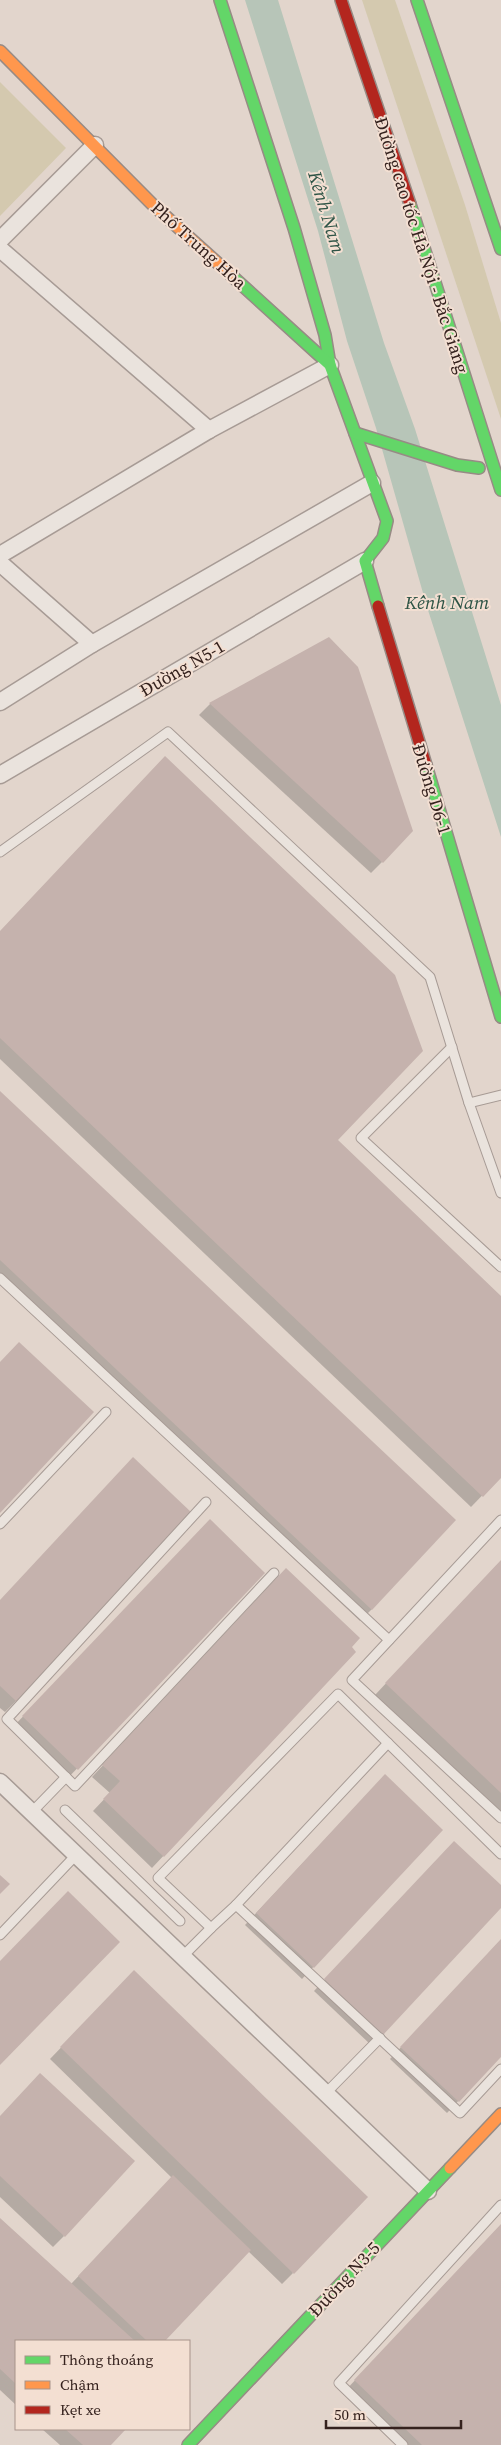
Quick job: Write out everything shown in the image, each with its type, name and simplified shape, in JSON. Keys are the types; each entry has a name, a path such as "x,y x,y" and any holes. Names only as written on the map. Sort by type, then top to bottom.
{"main road":[{"path":"220,0 294,228 325,335 330,365"},
{"name":"Đường cao tốc Hà Nội - Bắc Giang","path":"341,0 437,285 501,490"},
{"path":"417,0 501,249"},
{"name":"Phố Trung Hòa","path":"0,51 152,204 330,365 387,521 388,530 383,540 364,562"},
{"path":"354,433 457,465 479,468"},
{"name":"Đường D6-1","path":"364,562 501,1016"},
{"name":"Đường N3-5","path":"188,2445 501,2114"}],"street":[{"path":"0,240 95,146"},
{"path":"0,249 209,430"},
{"path":"0,555 209,430 330,365"},
{"path":"0,702 92,644 372,483"},
{"name":"Đường N5-1","path":"0,774 364,562"},
{"path":"0,563 92,644"},
{"path":"0,1782 428,2191"}],"lane":[{"path":"0,852 168,732 430,977 469,1102 501,1193"},
{"path":"452,1047 361,1138 501,1267"},
{"path":"469,1102 501,1095"},
{"path":"0,1278 389,1640"},
{"path":"0,1524 106,1412"},
{"path":"206,1502 7,1719 75,1786 274,1573"},
{"path":"501,1520 352,1680 501,1818"},
{"path":"211,1928 158,1878 338,1694 501,1854"},
{"path":"183,1956 236,1904 388,1743"},
{"path":"32,1812 66,1777"},
{"path":"65,1810 180,1922"},
{"path":"0,1934 76,1855"},
{"path":"236,1904 460,2113 501,2069"},
{"path":"326,2093 380,2038"},
{"path":"403,2445 339,2383 501,2205"}],"shaded area":[{"path":"362,0 395,0 465,205 501,323 501,419"},
{"path":"0,82 66,148 0,216"}],"water":[{"name":"Kênh Nam","path":"245,0 278,0 384,343 415,429 501,705 501,837 427,607 376,428 347,341 318,231"}],"building":[{"path":"329,637 358,667 413,831 383,863 209,703"},
{"path":"165,756 395,975 423,1051 338,1140 501,1296 501,1478 483,1497 0,1038 0,931"},
{"path":"0,1091 456,1520 372,1610 0,1260"},
{"path":"19,1342 94,1412 0,1513 0,1362"},
{"path":"133,1457 192,1513 17,1702 0,1686 0,1600"},
{"path":"210,1519 265,1573 78,1770 22,1716"},
{"path":"501,1560 501,1793 385,1683"},
{"path":"286,1568 360,1638 352,1647 356,1652 164,1857 103,1799 120,1781 102,1765"},
{"path":"385,1774 443,1830 314,1968 256,1913"},
{"path":"454,1841 501,1885 501,1908 383,2035 324,1979"},
{"path":"0,1875 10,1884 0,1894"},
{"path":"68,1891 120,1942 0,2065 0,1961"},
{"path":"501,1939 501,2057 459,2102 400,2047"},
{"path":"134,1970 368,2197 294,2274 60,2047"},
{"path":"40,2073 135,2161 65,2237 0,2176 0,2116"},
{"path":"173,2175 251,2250 166,2340 146,2340 78,2276"},
{"path":"0,2218 134,2340 15,2340 15,2383 0,2369"},
{"path":"501,2224 501,2445 422,2445 354,2380"},
{"path":"66,2430 125,2430 111,2445 83,2445"}],"traffic: fast":[{"path":"220,0 294,228 325,335 330,365"},
{"path":"417,0 501,249"},
{"path":"410,204 501,490"},
{"path":"232,276 330,365 387,521 383,538 365,561 378,606"},
{"path":"355,433 457,465 479,468"},
{"path":"426,765 501,1017"},
{"path":"188,2445 450,2168"}],"traffic: slow":[{"path":"0,51 152,204 232,276"},
{"path":"450,2168 501,2114"}],"traffic: jam":[{"path":"341,0 410,204"},
{"path":"378,606 426,765"}]}
